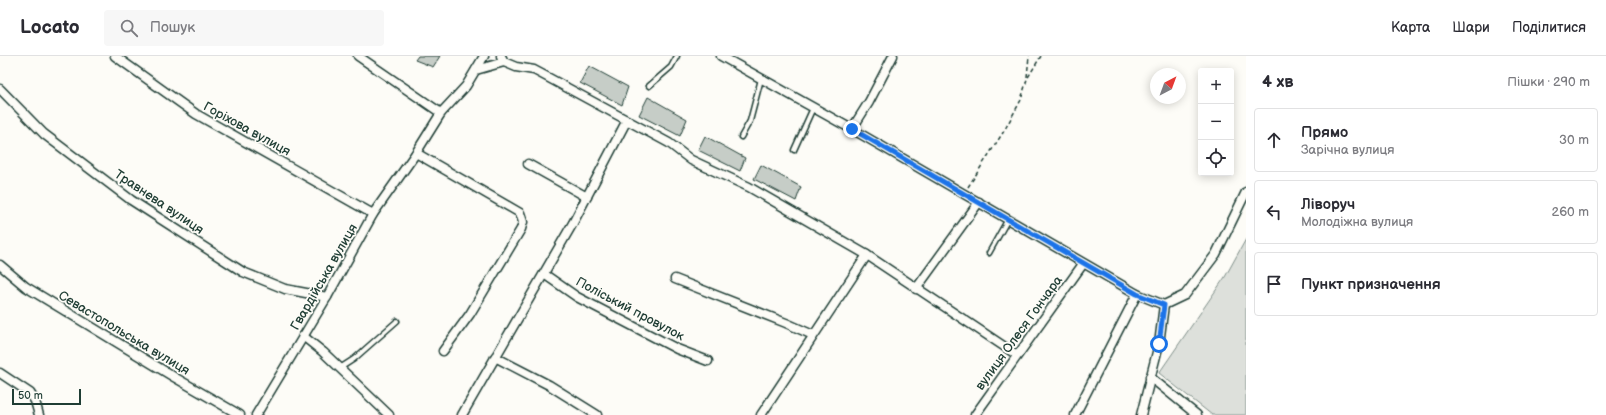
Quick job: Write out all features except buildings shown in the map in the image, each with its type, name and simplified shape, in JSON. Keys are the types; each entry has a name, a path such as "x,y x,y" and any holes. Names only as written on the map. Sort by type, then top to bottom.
{"street":[{"name":"Горіхова вулиця","path":"115,56 196,114 374,214"},
{"path":"358,56 441,113"},
{"name":"Гвардійська вулиця","path":"256,415 327,297 374,214 416,153 441,113 466,86 484,56"},
{"path":"852,129 870,102 893,56"},
{"path":"726,57 979,202 1083,264 1137,294 1164,305 1185,295 1216,254 1246,192"},
{"path":"476,70 502,59 516,68 534,70 669,143 691,160 749,187 867,255 1017,355"},
{"name":"Травнева вулиця","path":"0,89 44,134 131,200 243,272 285,288 327,297"},
{"path":"462,415 544,274 626,120"},
{"path":"416,153 520,213 523,222 521,230 470,314 443,351"},
{"path":"528,164 586,197"},
{"path":"916,288 979,202"},
{"path":"761,415 867,255"},
{"name":"вулиця Олеся Гончара","path":"975,415 1083,264"},
{"name":"Севастопольська вулиця","path":"0,266 26,287 174,377 240,415"},
{"name":"Поліський провулок","path":"544,274 577,297 677,348 708,361"},
{"path":"675,279 813,335"},
{"path":"1075,415 1137,294"},
{"path":"1141,415 1159,344 1164,305"},
{"path":"304,336 389,415"},
{"path":"496,357 549,385 597,415"},
{"path":"0,373 30,393 35,400 38,415"},
{"path":"1150,377 1197,415"}],"lane":[{"path":"649,86 672,67 677,56"},
{"path":"741,137 750,121 761,78"},
{"path":"794,150 813,108"},
{"path":"989,253 1008,219"},
{"path":"340,368 354,359 397,321"}],"path":[{"path":"965,194 969,182 1004,131 1021,100 1027,79 1029,56"},
{"path":"1027,79 1041,56"}],"shaded area":[{"path":"1246,239 1246,415 1212,415 1159,373 1225,277"}],"route":[{"path":"852,129 1083,264 1147,300 1164,305 1159,344"}]}
